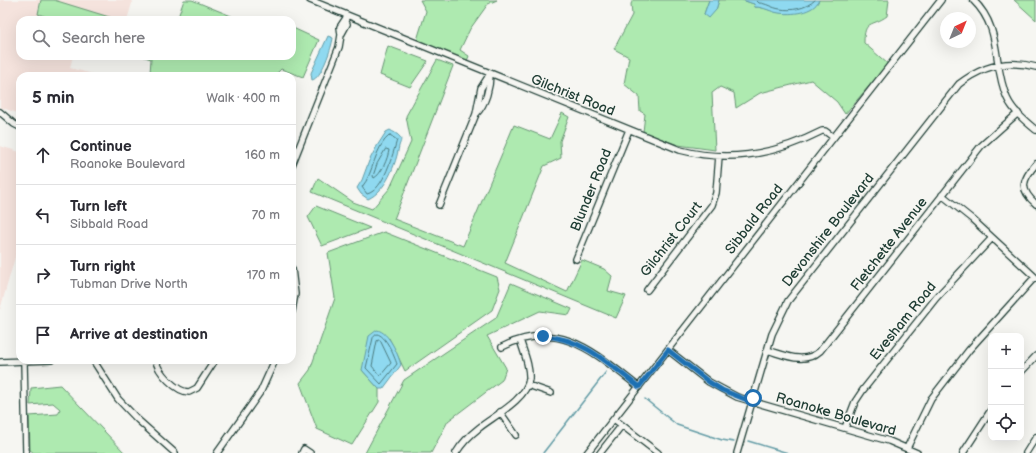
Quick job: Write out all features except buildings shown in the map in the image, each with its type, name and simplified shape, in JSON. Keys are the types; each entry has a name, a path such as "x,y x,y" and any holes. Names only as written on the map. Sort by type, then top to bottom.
{"street":[{"name":"Gilchrist Road","path":"310,0 346,18 676,149 719,156 737,156 770,151 789,146 822,131 825,131 833,137"},
{"name":"Sibbald Road","path":"587,453 941,0"},
{"path":"974,0 982,10 993,31 1006,93 1018,113 1036,130"},
{"path":"296,148 339,47 341,35 340,27 346,18"},
{"name":"Devonshire Boulevard","path":"737,453 772,334 788,301 948,96 967,78 986,68 1000,65 1018,63 1036,67"},
{"path":"439,205 476,114 481,109 490,82 490,74"},
{"path":"0,112 16,125"},
{"name":"Fletchette Avenue","path":"767,350 803,359 815,355 990,136 1018,113"},
{"name":"Blunder Road","path":"576,259 629,130"},
{"name":"Gilchrist Court","path":"647,290 712,205 716,193 719,156"},
{"path":"1036,164 1028,172 1024,182 1026,193 1036,204"},
{"path":"907,448 931,399 969,350 1035,278 992,238 942,195"},
{"name":"Evesham Road","path":"845,428 853,407 863,390 936,298 992,238"},
{"path":"502,347 520,340 543,336 576,342 596,354 639,387"},
{"path":"456,453 472,434 522,395 528,385 529,370 520,340"},
{"name":"Roanoke Boulevard","path":"668,350 709,382 722,390 752,402 845,428 907,448 917,453"},
{"path":"1024,369 1036,356"},
{"path":"0,362 16,362"},
{"path":"24,364 26,453"},
{"path":"96,364 118,399 138,420 175,453"},
{"path":"157,364 159,369 167,378 182,391 189,392 197,388 212,364"},
{"path":"216,453 261,391 274,364"},
{"path":"528,385 551,393"},
{"path":"500,412 516,434"},
{"path":"963,453 988,415"},
{"path":"614,419 658,453"},
{"path":"600,453 622,425"},
{"path":"1026,453 1036,437"},
{"path":"302,453 304,449 310,453"}],"shaded area":[{"path":"0,0 41,0 38,14 44,16 16,16 16,60 72,60 70,68 85,72 16,72 16,113 0,107"},
{"path":"54,0 133,0 128,16 106,16"},
{"path":"0,146 16,151 16,254 0,310"}],"green space":[{"path":"41,0 54,0 106,16 44,16 38,14"},
{"path":"184,0 192,0 231,16 178,16"},
{"path":"420,0 497,0 488,4 470,29 460,50 469,56 467,61 417,40 426,11"},
{"path":"633,0 709,0 704,14 716,10 719,0 742,0 754,4 755,7 781,13 793,13 812,7 819,0 889,0 887,16 867,27 864,35 864,43 888,64 845,114 837,102 811,80 760,93 736,108 734,93 720,87 712,93 715,150 678,145 643,132 645,114 640,111 639,96 624,84 629,57 614,49 632,15 631,4"},
{"path":"1014,0 1036,0 1036,20"},
{"path":"296,29 319,40 303,77 296,74 296,72 289,72 281,69 278,72 150,72 151,60 296,60"},
{"path":"388,46 428,61 410,87 380,75"},
{"path":"437,60 453,66 394,219 463,246 514,125 550,139 562,113 569,117 560,141 561,158 544,166 505,263 567,292 582,260 604,269 612,276 608,291 626,296 616,318 312,192 318,178 353,202 372,209 390,188 411,142 406,116"},
{"path":"316,206 370,228 322,246 308,217"},
{"path":"384,232 497,277 500,289 492,310 405,371 389,338 362,370 379,389 379,402 352,445 317,429 300,383 310,370 335,298 328,253"},
{"path":"511,283 572,309 569,315 540,311 487,336 506,368 502,380 448,421 431,453 365,453 404,380 496,318"},
{"path":"60,385 125,453 34,453 30,450 29,416 58,414 60,409 53,403 30,405 31,388"}],"water":[{"path":"709,0 719,0 716,10 709,18 704,14"},
{"path":"742,0 819,0 812,8 802,12 784,14 755,7 754,4"},
{"path":"328,36 333,38 331,48 322,69 312,80 311,73"},
{"path":"390,130 401,139 393,169 380,190 368,199 361,194 357,188 377,146 386,132"},
{"path":"377,330 389,339 398,355 401,365 383,389 379,389 362,370 369,336"}],"waterway":[{"path":"543,453 606,372"},
{"path":"645,399 677,425 722,440 734,442"},
{"path":"748,441 788,453"}],"route":[{"path":"543,336 552,336 576,342 596,354 639,387 668,350 709,382 722,390 752,402 753,398"}]}
